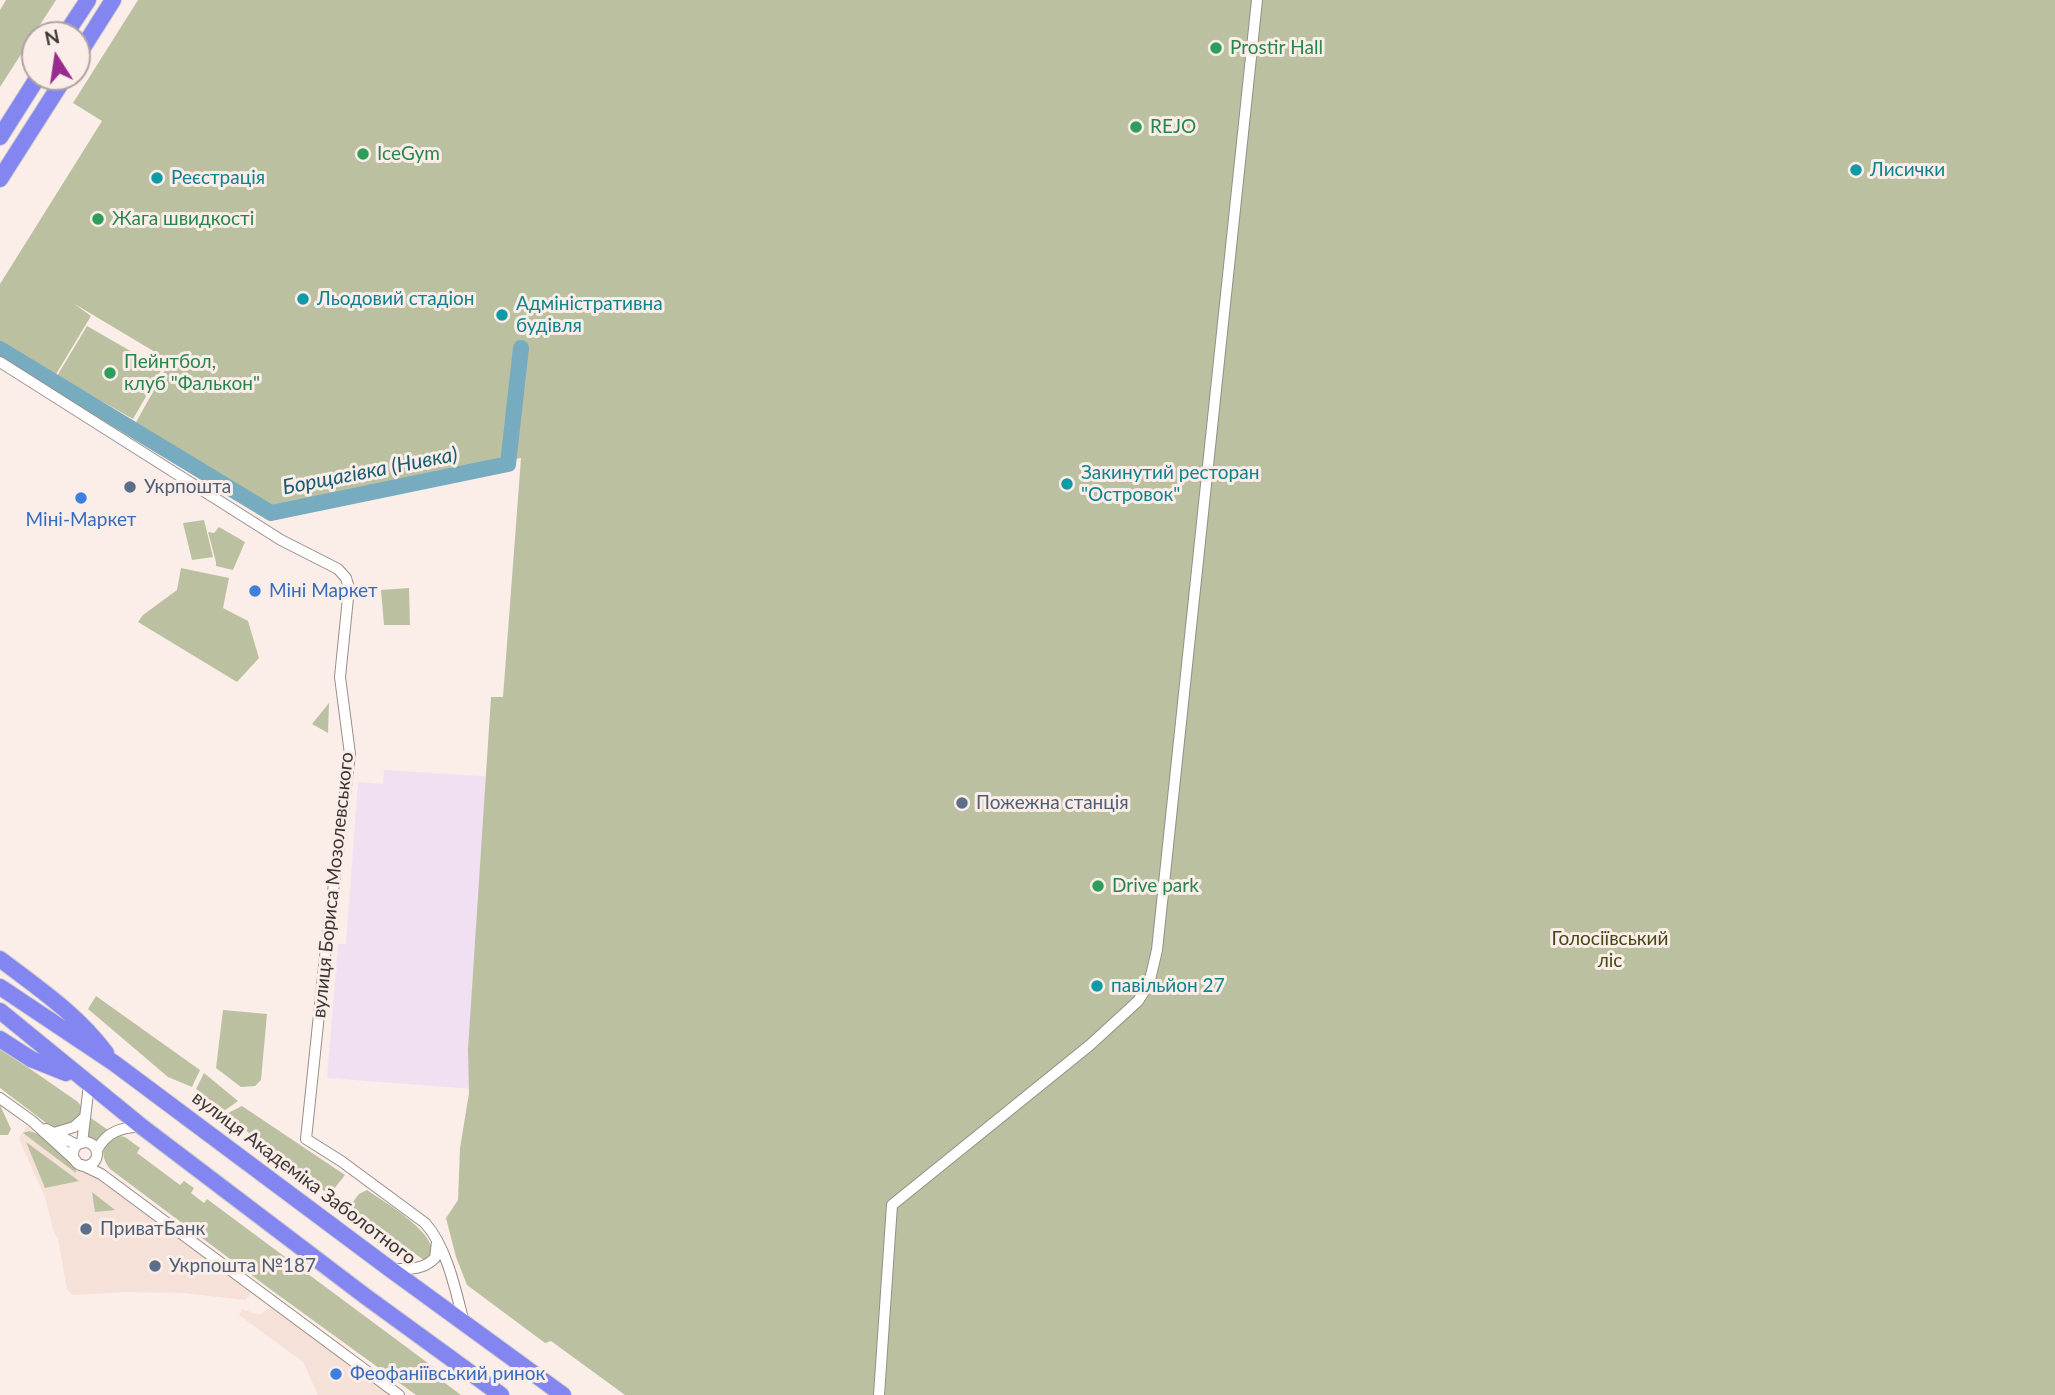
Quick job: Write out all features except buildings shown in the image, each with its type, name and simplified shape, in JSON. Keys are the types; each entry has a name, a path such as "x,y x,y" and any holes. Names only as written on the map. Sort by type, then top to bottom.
{"highway":[{"path":"74,21 88,0"},
{"path":"91,35 113,0"},
{"path":"0,137 29,91"},
{"path":"0,179 56,91"},
{"path":"0,959 79,1021 114,1063"},
{"name":"вулиця Академіка Заболотного","path":"0,987 114,1063 563,1395"},
{"path":"5,1015 141,1126 365,1296 501,1395"},
{"path":"0,1039 31,1059 84,1081"}],"street":[{"path":"879,1395 892,1205 1090,1045 1138,1001 1149,984 1157,950 1257,0"},
{"name":"вулиця Бориса Мозолевського","path":"0,362 276,537 338,569 346,578 349,588 340,677 350,754 306,1139 341,1161 425,1223 437,1239"},
{"path":"79,1163 74,1152 79,1144 85,1117 84,1081"},
{"path":"0,1098 32,1121 79,1163 101,1174 400,1395"},
{"path":"54,1133 74,1127 85,1117"},
{"path":"32,1121 79,1144 90,1143 101,1174"},
{"path":"79,1163 90,1165 102,1141 116,1130 141,1126"},
{"path":"390,1269 422,1268 435,1258 437,1239"},
{"path":"437,1239 455,1287 464,1323"}],"shaded area":[{"path":"384,770 495,777 474,1089 327,1078 338,944 346,944 358,782 383,784"},
{"path":"26,1126 254,1289 246,1300 183,1293 72,1295 67,1289 58,1239 53,1230 45,1197 19,1139"},
{"path":"274,1305 399,1395 318,1395 303,1362 239,1315 242,1309 259,1315"}],"green space":[{"path":"6,0 56,0 42,21 21,21 21,54 0,87 0,10"},
{"name":"Голосіївський ліс","path":"138,0 2055,0 2055,1395 625,1395 551,1341 545,1343 467,1285 456,1257 446,1218 458,1200 460,1148 469,1093 468,1049 491,697 503,697 521,458 271,510 134,426 170,361 73,303 91,316 55,376 0,345 0,284 102,121 73,103 81,91 91,91 91,74"},
{"name":"Пейнтбол, клуб \"Фалькон\"","path":"87,326 162,369 133,419 57,376"},
{"path":"204,520 213,557 192,560 183,523"},
{"path":"219,527 245,542 233,570 216,566 208,532 214,533"},
{"path":"181,568 229,578 223,608 248,621 259,658 237,682 138,622 143,615 177,590"},
{"path":"409,588 410,625 384,625 381,590"},
{"path":"329,703 328,733 312,724"},
{"path":"96,996 200,1070 192,1087 168,1077 88,1009"},
{"path":"223,1010 267,1014 261,1080 255,1086 241,1087 216,1068"},
{"path":"0,1048 78,1102 82,1108 80,1119 57,1129 0,1088"},
{"path":"204,1073 238,1101 224,1111 196,1089"},
{"path":"0,1105 11,1129 8,1135 0,1135"},
{"path":"242,1106 345,1175 334,1189 324,1191 252,1136 228,1113"},
{"path":"91,1118 108,1130 97,1142 90,1137 84,1138"},
{"path":"29,1131 38,1134 74,1162 76,1173 23,1133"},
{"path":"120,1136 140,1148 137,1153 180,1185 184,1181 194,1188 191,1193 204,1203 207,1199 436,1369 433,1374 461,1395 416,1395 110,1169 104,1158 104,1149 109,1142"},
{"path":"26,1142 79,1181 45,1188"},
{"path":"367,1190 423,1233 430,1243 431,1253 425,1261 348,1208 359,1194"},
{"path":"92,1192 115,1210 95,1212"}],"waterway":[{"name":"Борщагівка (Нивка)","path":"0,349 271,513 508,464 521,348"}],"place":[{"name":"Prostir Hall","path":"1216,48"},
{"name":"REJO","path":"1136,127"},
{"name":"IceGym","path":"363,154"},
{"name":"Лисички","path":"1856,170"},
{"name":"Реєстрація","path":"157,178"},
{"name":"Жага швидкості","path":"98,219"},
{"name":"Льодовий стадіон","path":"303,299"},
{"name":"Адміністративна будівля","path":"502,315"},
{"name":"Пейнтбол, клуб \"Фалькон\"","path":"110,373"},
{"name":"Закинутий ресторан \"Островок\"","path":"1067,484"},
{"name":"Укрпошта","path":"130,487"},
{"name":"Міні-Маркет","path":"81,498"},
{"name":"Міні Маркет","path":"255,591"},
{"name":"Пожежна станція","path":"962,803"},
{"name":"Drive park","path":"1098,886"},
{"name":"павільйон 27","path":"1097,986"},
{"name":"ПриватБанк","path":"86,1229"},
{"name":"Укрпошта №187","path":"155,1266"},
{"name":"Феофаніївський ринок","path":"336,1374"}]}
